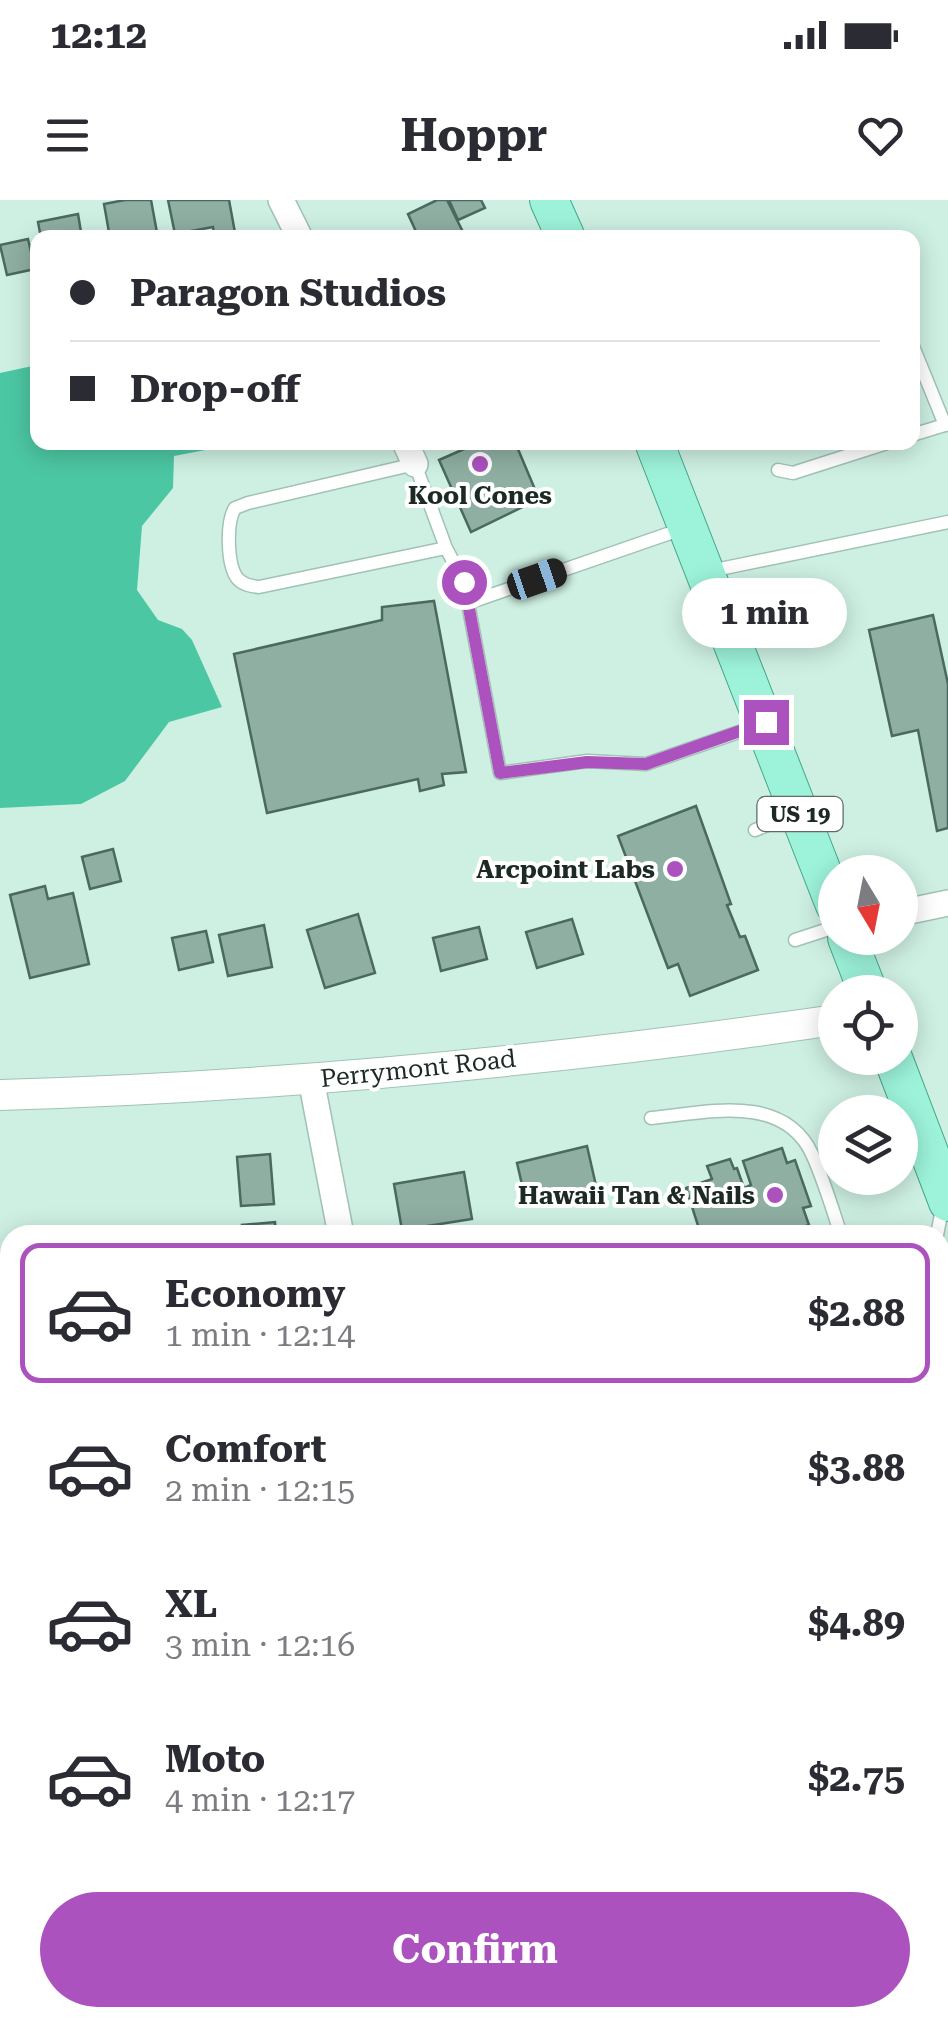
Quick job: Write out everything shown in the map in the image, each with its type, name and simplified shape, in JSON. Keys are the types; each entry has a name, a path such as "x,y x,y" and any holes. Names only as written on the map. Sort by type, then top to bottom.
{"main road":[{"path":"549,200 562,230"},
{"name":"US 19","path":"657,450 818,860"},
{"path":"899,1075 946,1197"}],"street":[{"path":"281,200 296,230"},
{"path":"918,908 948,902"},
{"name":"Perrymont Road","path":"0,1095 311,1079 818,1022"},
{"path":"311,1079 339,1225"}],"lane":[{"path":"920,363 946,424 920,432"},
{"path":"778,470 793,473 865,450"},
{"path":"446,548 259,587 238,580 227,526 235,508 410,453 446,548 464,582 500,773 587,762 646,764 766,722"},
{"path":"707,572 948,522"},
{"path":"468,603 689,527"},
{"path":"755,830 800,812"},
{"path":"795,940 818,932"},
{"path":"650,1118 734,1110 762,1112 778,1118 804,1139 838,1225"},
{"path":"939,1225 946,1197"}],"green space":[{"path":"30,367 30,450 205,450 174,456 173,488 142,526 137,590 158,620 182,629 192,640 222,707 169,722 125,781 81,804 0,808 0,373"}],"building":[{"path":"151,200 157,230 109,230 104,204"},
{"path":"168,200 229,200 235,230 174,230"},
{"path":"437,200 447,200 462,230 415,230 408,214"},
{"path":"449,200 481,200 485,208 458,220"},
{"path":"78,214 81,230 40,230 38,222"},
{"path":"28,239 30,270 7,275 0,245"},
{"path":"462,450 518,450 539,499 471,532 439,460"},
{"path":"434,601 466,772 442,774 444,785 420,791 418,779 267,813 234,654 382,620 382,607"},
{"path":"933,615 948,684 948,828 937,831 918,730 892,736 869,630"},
{"path":"696,806 731,904 727,905 758,970 690,996 678,964 668,968 618,836"},
{"path":"113,849 121,881 90,889 82,857"},
{"path":"45,886 48,899 73,893 89,964 30,978 10,895"},
{"path":"358,914 375,973 325,988 307,930"},
{"path":"572,919 583,954 537,968 526,932"},
{"path":"264,925 272,967 228,976 219,935"},
{"path":"479,927 487,959 441,971 433,938"},
{"path":"206,931 213,962 179,970 172,938"},
{"path":"587,1146 597,1190 527,1206 517,1163"},
{"path":"782,1148 787,1163 795,1160 811,1206 803,1208 809,1225 698,1225 686,1188 712,1179 707,1166 730,1159 744,1188 751,1185 743,1161"},
{"path":"270,1154 274,1204 241,1206 237,1157"},
{"path":"464,1172 472,1219 401,1225 394,1184"}],"place":[{"name":"Kool Cones","path":"480,464"},
{"name":"Arcpoint Labs","path":"675,869"},
{"name":"Hawaii Tan & Nails","path":"775,1195"}],"route":[{"path":"464,582 500,773 587,762 646,764 766,722"}]}
